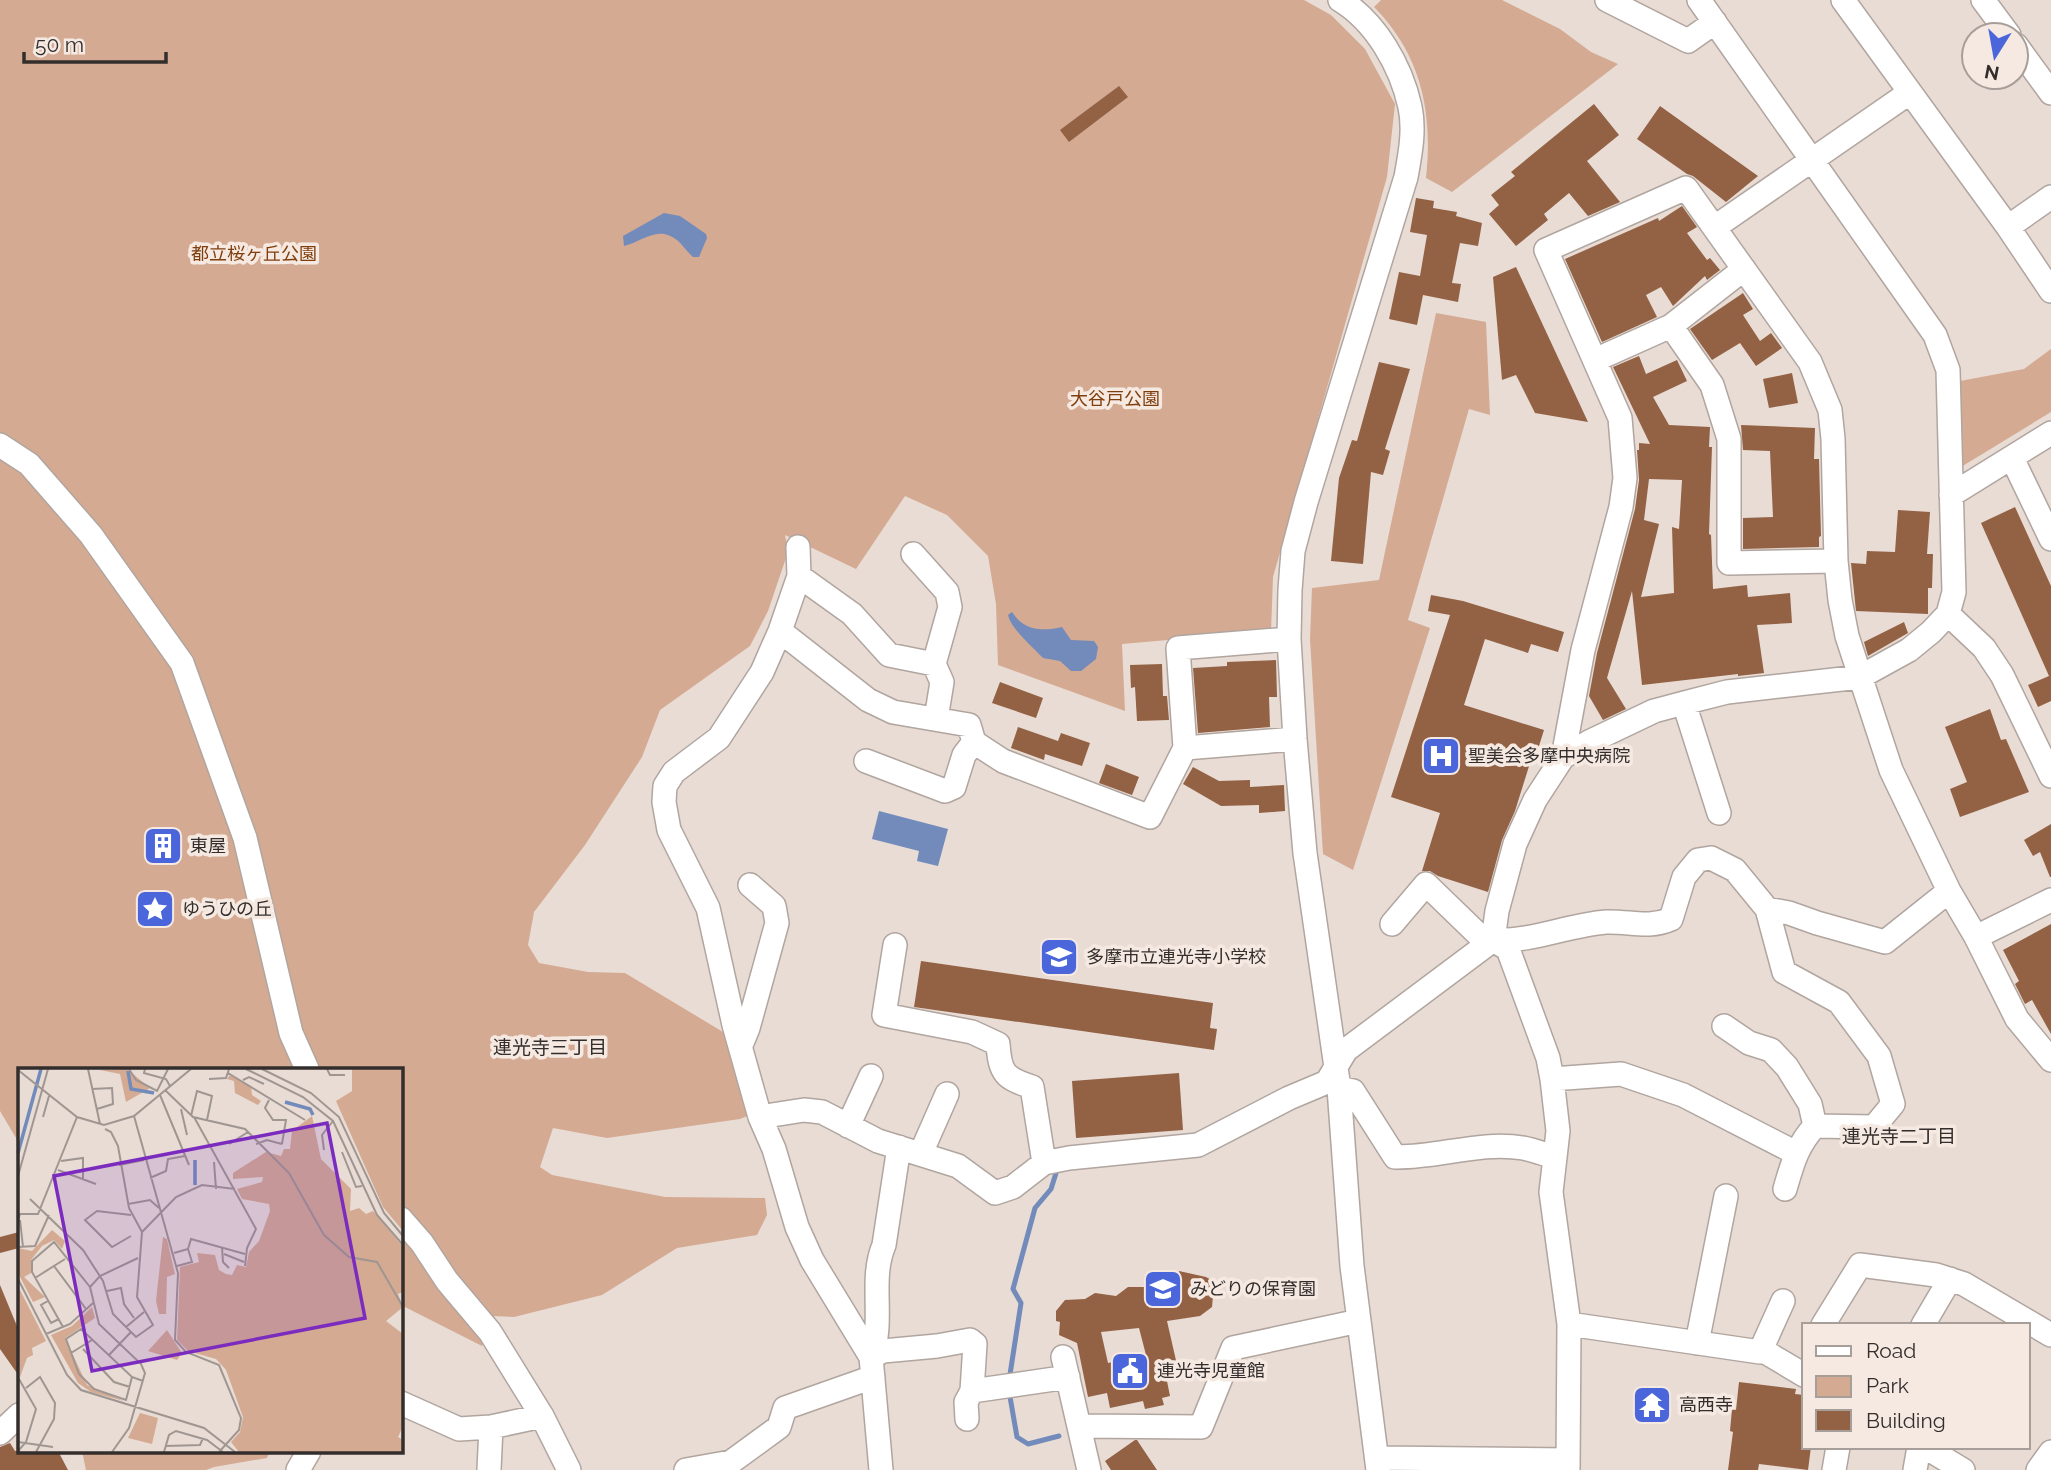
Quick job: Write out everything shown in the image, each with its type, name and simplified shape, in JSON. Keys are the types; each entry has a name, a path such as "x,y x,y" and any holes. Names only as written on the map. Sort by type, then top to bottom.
{"street":[{"path":"1340,0 1379,36 1399,72 1410,108 1411,144 1406,177 1293,551 1289,639 1305,853 1337,1079 1352,1266 1378,1464 1568,1465 1569,1324 1551,1192 1558,1131 1548,1058 1508,949 1490,942 1426,884 1392,924"},
{"path":"1607,0 1688,41 1715,22"},
{"path":"1563,757 1654,712 1685,703 1727,692 1860,677 1909,650 1931,632 1948,614 1954,592 1948,370 1935,335 1699,0"},
{"path":"1843,0 2008,227 2051,291"},
{"path":"1983,0 1999,21"},
{"path":"2030,64 2051,93"},
{"path":"1715,227 1909,93"},
{"path":"1490,942 1514,844 1535,800 1563,757 1583,650 1621,507 1625,478 1620,418 1546,250 1686,188 1811,362 1829,410 1833,439 1836,561 1847,636 1891,770 1949,891 1976,937 2017,1019 2051,1060"},
{"path":"2008,227 2051,197"},
{"path":"1595,360 1671,326 1744,269"},
{"path":"1671,326 1712,385 1729,439 1730,563 1836,561"},
{"path":"1951,495 2051,433"},
{"path":"0,446 29,464 91,535 182,663 245,838 291,1033 307,1068"},
{"path":"2012,458 2051,539"},
{"path":"798,547 799,576 762,672 719,738 674,772 665,786 663,802 669,830 708,908 734,1025 760,1116 774,1149 797,1227 812,1260 872,1367"},
{"path":"913,554 947,592 950,607 934,664 942,682 936,719"},
{"path":"799,576 852,614 889,655 934,664"},
{"path":"1948,614 1983,648 2002,675 2051,776"},
{"path":"780,631 868,700 892,712 969,725 974,742 1003,761 1150,817 1185,748 1178,648 1289,639"},
{"path":"1685,703 1719,813"},
{"path":"1185,748 1295,739"},
{"path":"866,761 944,791 954,787 964,755 974,742"},
{"path":"1337,1079 1346,1050 1490,942 1514,941 1607,922 1657,925 1671,919 1684,877 1698,860 1711,858 1735,870 1768,909 1784,972 1839,1002 1879,1056 1893,1104 1874,1127 1815,1126 1796,1153 1785,1189"},
{"path":"741,1045 777,923 774,906 750,885"},
{"path":"1768,909 1885,942 1949,891"},
{"path":"1976,937 2051,900"},
{"path":"895,945 884,1015 972,1032 998,1044 999,1064 1010,1080 1032,1087 1044,1163"},
{"path":"1724,1026 1749,1043 1771,1050 1787,1067 1810,1104 1815,1126"},
{"path":"1552,1079 1621,1074 1683,1096 1796,1153"},
{"path":"848,1126 871,1076"},
{"path":"760,1116 804,1110 822,1112 878,1141 958,1166 995,1193 1013,1188 1044,1163 1198,1145 1289,1098 1337,1079"},
{"path":"1337,1079 1353,1091 1395,1157 1413,1158 1477,1148 1521,1148 1555,1157"},
{"path":"881,1470 872,1367 877,1342 878,1259 910,1150 947,1094"},
{"path":"1697,1343 1726,1196"},
{"path":"402,1220 422,1243 447,1281 490,1332 542,1416 569,1470"},
{"path":"1824,1323 1860,1265 1950,1279 1964,1284 2026,1323"},
{"path":"1924,1323 1950,1279"},
{"path":"1762,1350 1783,1301"},
{"path":"1080,1426 1201,1427 1233,1348 1359,1321"},
{"path":"1569,1324 1762,1350 1801,1367"},
{"path":"2030,1325 2051,1335"},
{"path":"686,1470 731,1461 741,1455 779,1427 785,1408 872,1367 883,1351 970,1340 975,1344 972,1391 967,1402 968,1419"},
{"path":"972,1391 1066,1367 1089,1470"},
{"path":"402,1404 459,1429 491,1427 542,1416"},
{"path":"0,1433 18,1416"},
{"path":"489,1470 491,1427"},
{"path":"1834,1470 1838,1449"},
{"path":"1915,1470 1919,1449"},
{"path":"1938,1450 1963,1470"},
{"path":"299,1470 308,1452"},
{"path":"2038,1470 2051,1452"}],"green space":[{"name":"都立桜ヶ丘公園","path":"0,0 1304,0 1331,15 1365,49 1395,104 1387,177 1273,577 1271,631 1122,644 1125,711 998,665 996,604 988,556 947,515 905,496 856,569 785,535 788,552 768,611 750,646 660,710 642,757 585,845 534,912 528,945 539,963 588,972 625,973 728,1035 750,1115 740,1119 607,1138 553,1128 540,1167 552,1175 665,1197 765,1198 767,1215 757,1235 677,1248 602,1295 514,1317 492,1316 482,1346 402,1306 402,1068 18,1068 18,1141 0,1111"},
{"path":"1381,0 1502,0 1560,29 1591,52 1618,64 1452,192 1426,178 1428,131 1421,86 1403,45 1374,7"},
{"path":"1436,313 1486,322 1490,415 1469,409 1408,620 1430,628 1353,870 1323,854 1310,639 1312,588 1379,580"},
{"path":"2051,349 2051,412 1961,467 1957,459 1960,381 2024,369"},
{"path":"82,1452 270,1452 267,1458 206,1470 86,1470"}],"water":[{"path":"664,213 680,216 706,234 707,238 699,257 693,257 677,240 663,234 624,246 623,236"},
{"path":"1012,612 1027,626 1040,629 1062,627 1071,640 1094,641 1098,647 1096,659 1081,671 1071,671 1060,661 1043,658 1013,626 1008,615"},
{"path":"879,811 948,829 938,866 917,861 919,851 872,839"}],"building":[{"path":"1119,86 1128,97 1069,142 1060,130"},
{"path":"1594,104 1619,135 1587,161 1620,202 1588,216 1569,193 1544,214 1548,220 1516,246 1489,214 1499,205 1491,195 1515,176 1511,172"},
{"path":"1660,106 1758,176 1726,202 1693,176 1637,139"},
{"path":"1416,198 1434,201 1433,208 1457,212 1456,216 1482,223 1478,246 1460,243 1452,283 1461,284 1458,302 1423,295 1417,325 1389,319 1399,272 1420,276 1427,235 1410,232"},
{"path":"1682,206 1697,227 1687,233 1707,260 1710,258 1720,270 1707,280 1705,276 1673,306 1661,287 1646,295 1657,317 1602,342 1565,259 1658,218 1659,221"},
{"path":"1516,267 1588,422 1535,413 1516,375 1502,380 1493,277"},
{"path":"1743,293 1753,309 1743,315 1760,341 1771,333 1782,348 1756,366 1740,343 1712,360 1690,329"},
{"path":"1639,356 1646,374 1677,360 1687,381 1653,397 1669,425 1710,427 1709,447 1712,447 1709,534 1713,589 1747,585 1748,597 1790,593 1792,623 1757,625 1764,673 1642,685 1632,591 1607,678 1626,709 1603,720 1589,696 1597,653 1635,509 1639,480 1637,450 1639,443 1650,444 1613,367","holes":["1649,479 1682,480 1679,529 1672,527 1674,593 1641,597 1659,524 1644,520"]},
{"path":"1379,362 1410,369 1385,449 1390,451 1383,475 1371,472 1363,564 1331,561 1339,478 1352,440 1357,441"},
{"path":"1792,373 1798,403 1769,408 1763,379"},
{"path":"1741,425 1815,428 1814,459 1819,459 1819,547 1743,549 1743,518 1773,517 1770,451 1743,450"},
{"path":"2015,507 2051,586 2051,701 2038,707 2028,685 2049,676 1981,523"},
{"path":"1898,510 1930,512 1927,554 1933,554 1932,588 1928,588 1928,614 1856,611 1851,563 1866,564 1867,551 1895,552"},
{"name":"聖美会多摩中央病院","path":"1431,595 1463,601 1564,632 1558,652 1531,644 1528,653 1485,639 1464,705 1544,730 1533,765 1530,763 1515,811 1502,840 1488,892 1430,871 1422,871 1440,813 1391,797 1450,615 1428,611"},
{"path":"1904,622 1908,633 1868,656 1864,642"},
{"path":"1276,660 1277,697 1269,697 1270,727 1198,733 1193,668 1227,666 1227,662"},
{"path":"1162,664 1163,696 1167,696 1169,720 1137,721 1135,687 1131,688 1130,665"},
{"path":"1000,682 1043,698 1036,718 992,703"},
{"path":"1990,709 2001,740 2006,739 2029,792 1960,817 1950,789 1967,782 1945,727"},
{"path":"1018,727 1058,741 1061,733 1090,743 1082,766 1045,754 1044,760 1011,748"},
{"path":"1106,764 1139,777 1132,795 1099,783"},
{"path":"1193,767 1219,781 1250,780 1250,787 1284,785 1285,811 1259,813 1259,805 1221,806 1183,784"},
{"path":"2051,824 2050,877 2040,852 2033,856 2024,840"},
{"name":"東屋","path":"152,837 176,840 175,855 151,852"},
{"path":"2051,924 2051,1034 2032,1000 2025,1004 2015,984 2019,981 2003,950"},
{"path":"921,961 1213,1003 1210,1028 1217,1029 1214,1050 914,1007"},
{"path":"1179,1073 1183,1130 1076,1138 1072,1081"},
{"path":"18,1232 18,1248 0,1253 0,1237"},
{"path":"1179,1271 1206,1277 1218,1284 1212,1307 1200,1316 1167,1321 1180,1378 1167,1381 1170,1396 1162,1398 1164,1405 1145,1409 1143,1401 1110,1408 1107,1393 1088,1397 1077,1343 1059,1335 1060,1322 1056,1321 1056,1311 1065,1300 1085,1299 1095,1293 1116,1296 1128,1287 1148,1287 1161,1279 1177,1283","holes":["1139,1328 1146,1355 1108,1363 1101,1332"]},
{"path":"0,1285 18,1329 18,1375 0,1349"},
{"path":"1739,1382 1796,1389 1795,1394 1802,1395 1802,1449 1811,1449 1808,1470 1759,1464 1758,1470 1728,1470 1733,1432 1730,1431 1732,1409 1736,1410"},
{"path":"1135,1440 1157,1470 1111,1470 1105,1461"},
{"path":"10,1443 18,1452 59,1452 68,1470 0,1470 0,1447"}],"waterway":[{"path":"1009,1381 1021,1303 1013,1289 1035,1208 1051,1189 1057,1170"},
{"path":"1009,1391 1017,1437 1028,1444 1059,1436"}],"place":[{"name":"聖美会多摩中央病院","path":"1441,756"},
{"name":"東屋","path":"163,846"},
{"name":"ゆうひの丘","path":"155,909"},
{"name":"多摩市立連光寺小学校","path":"1059,957"},
{"name":"みどりの保育園","path":"1163,1289"},
{"name":"連光寺児童館","path":"1130,1371"},
{"name":"高西寺","path":"1652,1405"}],"district":[{"name":"連光寺三丁目","path":"550,1047"},
{"name":"連光寺二丁目","path":"1899,1136"}],"park label":[{"name":"大谷戸公園","path":"1115,399"}]}
